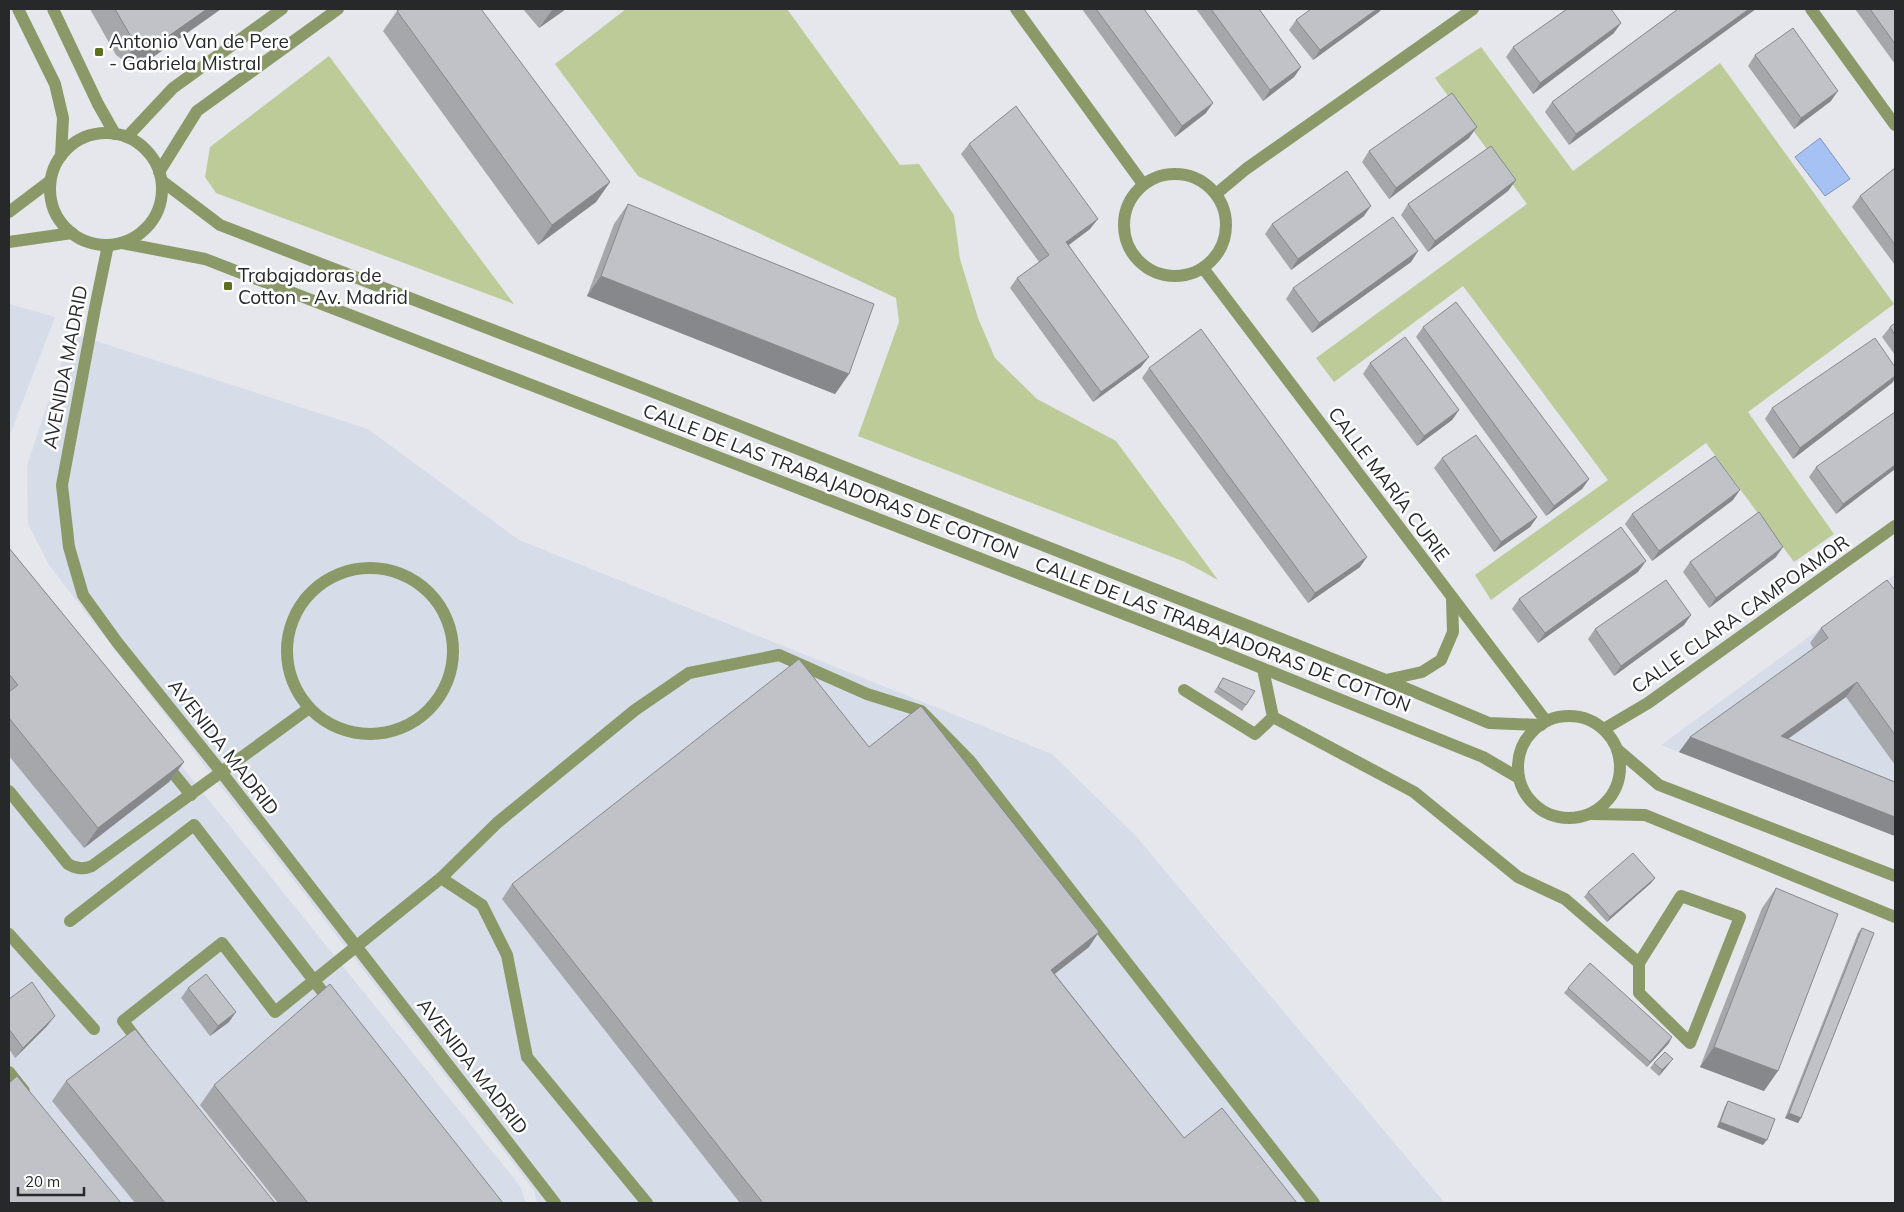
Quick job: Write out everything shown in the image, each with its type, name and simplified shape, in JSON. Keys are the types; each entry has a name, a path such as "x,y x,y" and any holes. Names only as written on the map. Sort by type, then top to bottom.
{"street":[{"path":"18,9 55,84 63,118 61,156"},
{"path":"53,9 98,104 121,135"},
{"path":"121,135 173,88 282,9"},
{"path":"161,177 197,110 338,9"},
{"path":"1016,9 1143,184"},
{"path":"1216,194 1246,169 1473,9"},
{"path":"1810,9 1895,125"},
{"path":"106,133 121,135 138,142 149,153 161,177 162,197 153,219 136,236 108,245 95,244 83,240 72,233 62,223 54,210 50,196 50,181 54,168 61,156 74,143 89,136 106,133"},
{"path":"1164,175 1186,175 1203,182 1216,194 1224,209 1227,226 1223,244 1216,256 1203,268 1182,276 1164,276 1148,270 1135,258 1125,237 1124,219 1129,202 1143,184 1164,175"},
{"name":"CALLE DE LAS TRABAJADORAS DE COTTON","path":"161,177 220,225 643,388 1489,722 1543,723"},
{"path":"9,212 50,181"},
{"path":"9,242 72,233"},
{"name":"CALLE DE LAS TRABAJADORAS DE COTTON","path":"122,242 205,259 1263,669 1483,757 1519,778"},
{"name":"AVENIDA MADRID","path":"108,245 94,308 62,485 69,547 83,595 116,642 222,773 555,1203"},
{"name":"CALLE MARÍA CURIE","path":"1203,268 1543,723"},
{"name":"CALLE CLARA CAMPOAMOR","path":"1604,729 1648,703 1895,526"},
{"path":"351,568 395,569 432,592 453,631 451,675 428,712 389,733 345,732 308,709 287,670 288,626 312,589 351,568"},
{"path":"1386,680 1422,672 1441,660 1453,632 1452,600"},
{"path":"146,1051 123,1021 222,943 275,1012 441,878 497,823 635,710 689,673 779,655 867,694 921,711 970,761 1314,1203"},
{"path":"1263,669 1273,717"},
{"path":"1184,690 1255,734 1273,717"},
{"path":"9,791 68,864 75,868 86,869 222,773 308,709"},
{"path":"1590,814 1603,806 1613,794 1619,780 1621,766 1618,750 1613,739 1592,720 1578,716 1563,715 1534,729 1523,744 1518,760 1519,778 1524,792 1533,804 1546,813 1560,817 1575,818 1590,814 1645,815 1895,917"},
{"path":"1273,717 1414,792 1518,877 1564,899 1639,963 1639,993 1690,1043 1740,917 1682,896 1639,963"},
{"path":"154,748 191,794"},
{"path":"1618,750 1659,785 1895,876"},
{"path":"70,921 194,825 338,1012"},
{"path":"441,878 482,905 507,955 526,1057 647,1203"},
{"path":"9,934 94,1029"},
{"path":"9,1072 34,1103"}],"shaded area":[{"path":"9,304 55,317 9,437"},
{"path":"71,333 368,429 519,540 1052,754 1135,835 1445,1203 537,1203 534,1190 49,565 28,524 27,466"},
{"path":"9,552 520,1186 526,1203 9,1203"},
{"path":"1895,574 1895,836 1661,745"}],"green space":[{"path":"626,9 787,9 900,165 919,164 954,215 960,259 978,318 995,358 1037,399 1116,441 1218,580 1185,562 858,436 899,322 896,298 638,176 555,64"},
{"path":"1481,47 1573,171 1720,63 1894,304 1748,412 1834,534 1794,562 1706,443 1491,600 1475,575 1608,480 1463,286 1334,382 1316,358 1527,204 1435,78"},
{"path":"329,56 514,304 216,193 205,177 210,147"}],"water":[{"path":"1820,138 1850,179 1825,196 1795,157"}],"building":[{"path":"115,9 207,9 160,42 146,43 138,41 130,35"},
{"path":"400,9 481,9 610,182 552,225 397,11"},
{"path":"1096,9 1144,9 1213,103 1182,126"},
{"path":"1211,9 1259,9 1301,67 1270,90"},
{"path":"1311,9 1377,9 1320,50 1296,20"},
{"path":"1567,9 1611,9 1621,23 1540,83 1513,47"},
{"path":"1678,9 1749,9 1576,134 1552,102"},
{"path":"1870,9 1895,9 1895,44"},
{"path":"1793,28 1838,91 1801,118 1755,55"},
{"path":"1452,93 1477,127 1396,188 1369,151"},
{"path":"1016,106 1098,219 1066,242 1149,357 1101,392 1017,278 1049,255 969,144"},
{"path":"1491,146 1516,180 1435,241 1408,204"},
{"path":"1895,168 1895,245 1860,196"},
{"path":"1347,171 1371,206 1298,259 1272,224"},
{"path":"628,204 874,304 849,374 601,276"},
{"path":"1393,217 1418,251 1319,323 1293,288"},
{"path":"1456,302 1589,479 1554,506 1423,327"},
{"path":"1895,323 1895,335 1890,327"},
{"path":"1201,329 1367,557 1315,593 1149,368"},
{"path":"1405,337 1459,410 1424,436 1370,363"},
{"path":"1875,338 1895,367 1895,376 1800,448 1772,408"},
{"path":"1895,412 1895,465 1843,504 1816,467"},
{"path":"1476,435 1537,517 1501,542 1442,458"},
{"path":"1715,456 1740,490 1659,551 1632,514"},
{"path":"1759,512 1783,547 1716,598 1690,562"},
{"path":"1621,527 1646,561 1545,633 1519,599"},
{"path":"9,548 184,762 98,828 9,718 9,692 18,685 9,674"},
{"path":"1666,580 1691,615 1621,666 1595,629"},
{"path":"1887,580 1895,588 1895,735 1857,682 1781,736 1895,782 1895,817 1690,737 1828,638 1821,628"},
{"path":"799,659 869,747 921,706 1099,932 1051,970 1184,1138 1222,1108 1297,1203 763,1203 512,884"},
{"path":"1223,678 1255,691 1246,705 1218,687"},
{"path":"1633,853 1655,878 1610,917 1588,892"},
{"path":"1776,888 1838,914 1778,1071 1714,1047"},
{"path":"1862,928 1874,933 1801,1118 1789,1113"},
{"path":"1590,963 1672,1037 1650,1062 1568,988"},
{"path":"206,974 236,1012 218,1026 188,988"},
{"path":"32,982 55,1016 23,1048 9,1029 9,999"},
{"path":"330,984 503,1203 308,1203 214,1085"},
{"path":"135,1029 275,1203 165,1203 66,1081"},
{"path":"1665,1052 1673,1059 1662,1070 1654,1063"},
{"path":"17,1076 121,1203 9,1203 9,1083"},
{"path":"1728,1101 1775,1119 1767,1140 1720,1122"}],"place":[{"name":"Antonio Van de Pere - Gabriela Mistral","path":"99,52"},
{"name":"Trabajadoras de Cotton - Av. Madrid","path":"228,286"}]}
